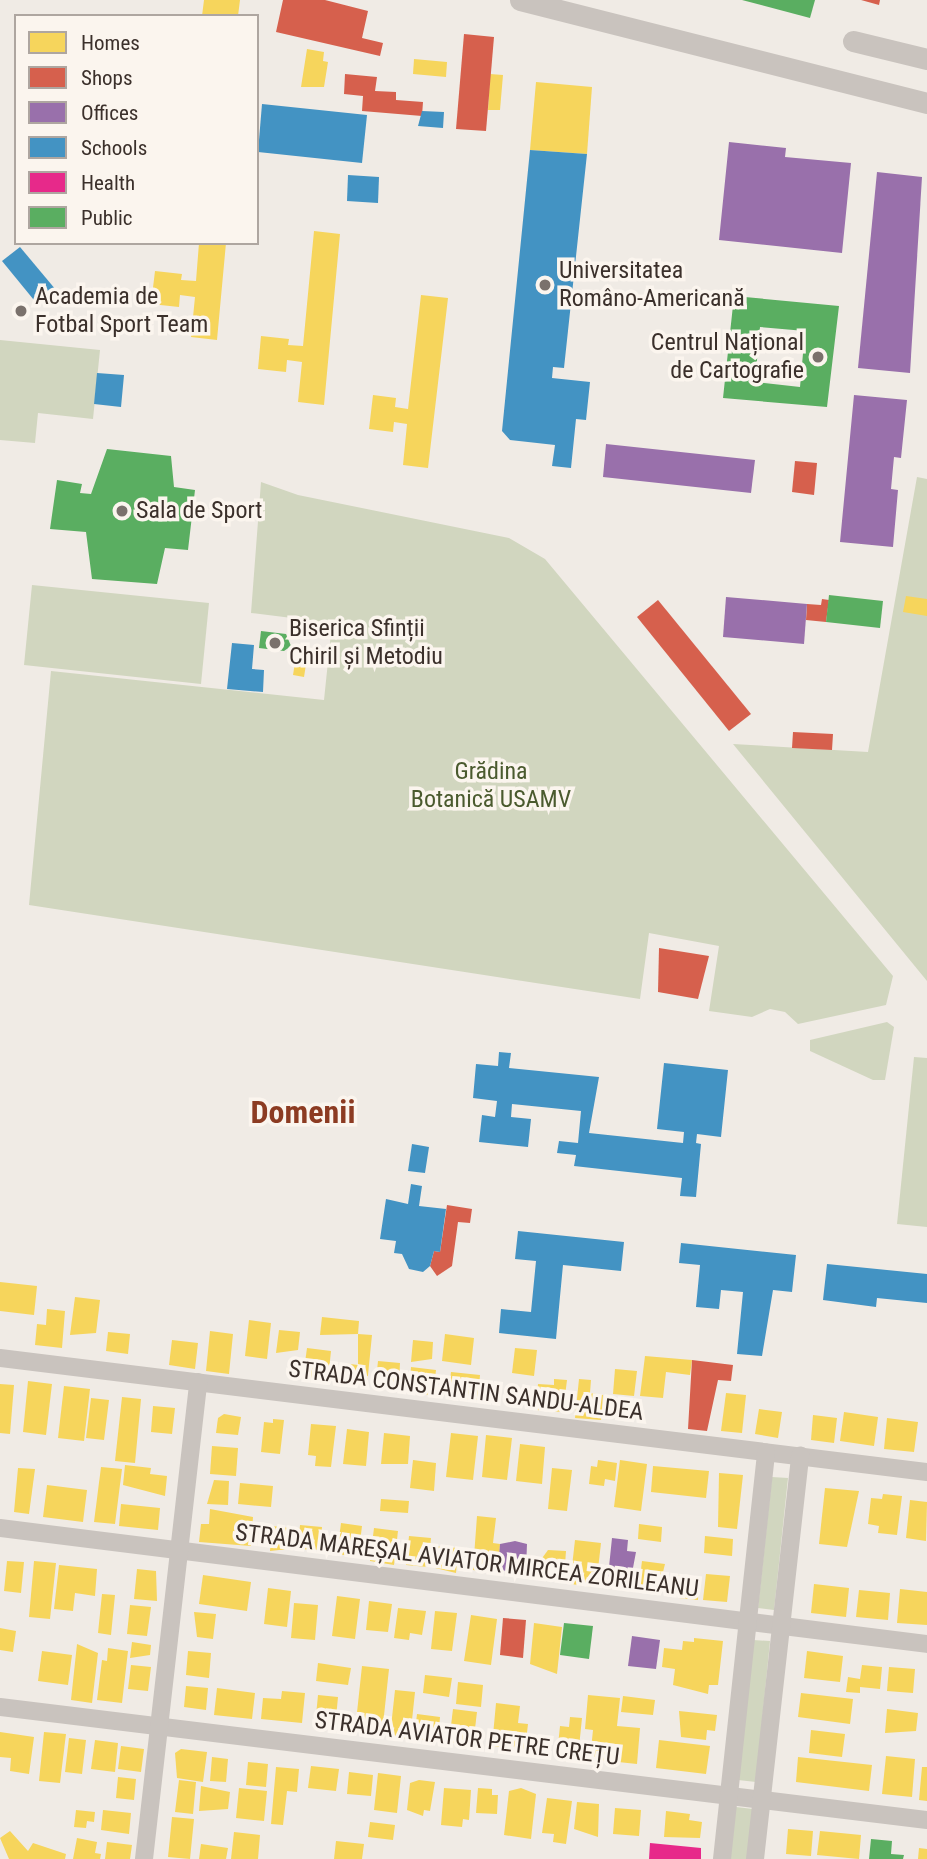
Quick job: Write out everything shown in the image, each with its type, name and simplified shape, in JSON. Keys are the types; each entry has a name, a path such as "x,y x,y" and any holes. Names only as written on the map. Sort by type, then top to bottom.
{"street":[{"path":"520,0 927,103"},
{"path":"853,41 927,59"},
{"name":"STRADA CONSTANTIN SANDU-ALDEA","path":"0,1358 927,1472"},
{"path":"144,1859 198,1382"},
{"path":"722,1859 766,1452"},
{"path":"755,1859 800,1456"},
{"name":"STRADA MAREȘAL AVIATOR MIRCEA ZORILEANU","path":"0,1528 927,1644"},
{"name":"STRADA AVIATOR PETRE CREȚU","path":"0,1707 927,1820"}],"green space":[{"path":"0,340 100,350 93,419 38,413 35,443 0,440"},
{"path":"917,477 927,479 927,981 733,744 868,752"},
{"name":"Grădina Botanică USAMV","path":"261,482 298,495 509,538 545,559 893,976 886,1005 798,1024 785,1012 770,1009 752,1017 709,1011 719,946 649,933 640,999 29,905 51,671 324,700 332,623 251,613"},
{"path":"32,585 209,603 201,684 24,665"},
{"path":"887,1022 894,1027 885,1080 873,1080 810,1051 810,1040"},
{"path":"914,1057 927,1058 927,1227 897,1224"},
{"path":"772,1477 788,1478 774,1610 758,1608"},
{"path":"753,1640 770,1641 756,1782 738,1780"},
{"path":"736,1807 753,1809 748,1859 730,1859"}],"building: Homes":[{"path":"204,0 240,0 238,14 202,14"},
{"path":"307,49 324,52 323,61 328,62 324,87 301,87"},
{"path":"414,59 447,62 446,77 413,74"},
{"path":"490,74 503,75 500,110 488,110"},
{"path":"536,82 592,87 587,154 530,150"},
{"path":"314,231 340,234 324,405 298,402 302,362 287,360 286,372 258,369 261,336 289,339 288,345 303,346"},
{"path":"199,245 226,245 217,340 191,337 195,297 180,295 179,307 151,304 155,271 182,274 181,280 196,281"},
{"path":"421,295 448,298 428,468 403,465 407,424 394,422 393,432 369,429 373,395 396,398 395,407 408,409"},
{"path":"906,596 927,599 927,616 903,612"},
{"path":"297,650 308,652 304,677 293,675"},
{"path":"0,1282 37,1286 34,1315 0,1311"},
{"path":"75,1297 100,1300 96,1333 70,1335"},
{"path":"47,1309 65,1311 62,1348 35,1345 37,1324 46,1325"},
{"path":"322,1317 359,1321 358,1334 320,1335"},
{"path":"249,1320 271,1323 267,1359 245,1356"},
{"path":"279,1330 300,1332 298,1350 276,1353"},
{"path":"210,1331 233,1334 229,1374 206,1371"},
{"path":"108,1332 130,1334 128,1354 106,1351"},
{"path":"358,1334 372,1335 367,1385 340,1382 342,1363 358,1365"},
{"path":"445,1334 474,1338 471,1365 442,1361"},
{"path":"172,1340 198,1343 195,1369 169,1365"},
{"path":"413,1340 433,1342 432,1359 411,1362"},
{"path":"307,1348 331,1351 328,1380 303,1377"},
{"path":"515,1348 537,1350 534,1376 512,1373"},
{"path":"645,1356 692,1360 690,1375 666,1372 663,1398 640,1396"},
{"path":"378,1361 400,1363 399,1382 376,1380"},
{"path":"411,1367 436,1370 433,1395 409,1393"},
{"path":"615,1369 637,1371 634,1396 613,1394"},
{"path":"451,1372 480,1375 478,1400 448,1398"},
{"path":"554,1379 567,1380 563,1412 536,1410 538,1384 554,1385"},
{"path":"579,1379 591,1380 590,1393 603,1395 601,1420 575,1418"},
{"path":"28,1381 52,1384 46,1435 23,1432"},
{"path":"0,1384 14,1385 10,1434 0,1433"},
{"path":"64,1386 90,1389 84,1441 58,1438"},
{"path":"726,1393 746,1395 742,1433 721,1431"},
{"path":"122,1397 141,1399 135,1463 115,1461"},
{"path":"91,1398 109,1400 104,1440 86,1438"},
{"path":"153,1406 175,1408 172,1434 151,1432"},
{"path":"759,1409 782,1412 778,1438 755,1434"},
{"path":"844,1412 878,1417 874,1446 840,1441"},
{"path":"224,1414 241,1417 238,1435 216,1433 218,1418"},
{"path":"813,1415 837,1418 834,1443 811,1440"},
{"path":"887,1418 918,1422 914,1452 884,1449"},
{"path":"273,1419 284,1420 280,1454 261,1452 264,1422 273,1423"},
{"path":"311,1424 336,1426 331,1467 315,1466 316,1456 308,1455"},
{"path":"347,1429 369,1432 366,1466 343,1464"},
{"path":"384,1433 410,1436 408,1464 381,1464"},
{"path":"451,1433 478,1436 473,1480 446,1477"},
{"path":"486,1435 512,1438 507,1480 482,1477"},
{"path":"520,1444 545,1447 542,1484 516,1481"},
{"path":"212,1446 238,1448 236,1476 210,1474"},
{"path":"413,1460 436,1463 434,1491 410,1488"},
{"path":"598,1460 617,1463 615,1481 605,1479 604,1486 589,1484 591,1466 597,1467"},
{"path":"620,1460 647,1464 641,1511 614,1507"},
{"path":"125,1465 151,1468 150,1474 167,1476 165,1496 123,1485"},
{"path":"653,1466 709,1471 706,1498 651,1492"},
{"path":"101,1467 122,1469 115,1524 94,1522"},
{"path":"18,1468 35,1469 29,1514 14,1512"},
{"path":"552,1468 572,1470 567,1511 548,1509"},
{"path":"719,1473 743,1475 737,1529 718,1527"},
{"path":"214,1480 229,1481 228,1505 207,1504"},
{"path":"240,1483 273,1486 271,1507 238,1504"},
{"path":"47,1485 87,1490 83,1522 43,1517"},
{"path":"825,1488 859,1491 847,1547 819,1544"},
{"path":"883,1494 902,1496 897,1535 878,1533 879,1526 868,1524 871,1498 882,1499"},
{"path":"381,1499 409,1501 408,1513 380,1511"},
{"path":"910,1500 927,1502 926,1541 906,1538"},
{"path":"121,1504 160,1508 158,1530 119,1526"},
{"path":"210,1509 253,1517 251,1546 199,1542 201,1524 209,1524"},
{"path":"477,1516 496,1518 493,1543 500,1544 498,1569 494,1573 473,1570"},
{"path":"341,1523 362,1526 358,1557 337,1554"},
{"path":"639,1524 662,1527 661,1542 638,1539"},
{"path":"300,1525 322,1527 320,1550 298,1549"},
{"path":"272,1526 298,1529 297,1548 270,1551"},
{"path":"374,1528 398,1531 394,1565 370,1561"},
{"path":"409,1536 431,1538 428,1567 406,1565"},
{"path":"705,1536 733,1539 732,1556 704,1553"},
{"path":"575,1540 601,1543 596,1587 570,1584"},
{"path":"432,1546 458,1548 456,1573 431,1567"},
{"path":"548,1550 566,1551 564,1578 542,1580 540,1561"},
{"path":"7,1561 24,1562 21,1593 4,1591"},
{"path":"34,1561 56,1563 50,1619 29,1617"},
{"path":"642,1561 665,1564 659,1588 639,1586"},
{"path":"59,1565 97,1569 95,1596 75,1593 73,1611 54,1609"},
{"path":"137,1569 156,1571 157,1601 134,1599"},
{"path":"706,1574 730,1576 727,1602 703,1600"},
{"path":"203,1575 251,1582 247,1611 199,1604"},
{"path":"673,1575 699,1577 698,1600 679,1598 680,1592 671,1591"},
{"path":"814,1584 849,1588 846,1617 811,1613"},
{"path":"268,1588 291,1591 287,1627 264,1624"},
{"path":"900,1589 927,1592 927,1625 897,1623"},
{"path":"859,1590 890,1593 888,1620 856,1617"},
{"path":"102,1594 115,1595 111,1635 98,1633"},
{"path":"337,1596 360,1599 355,1639 332,1636"},
{"path":"369,1601 392,1604 388,1632 366,1630"},
{"path":"294,1603 318,1605 315,1640 291,1638"},
{"path":"130,1605 151,1607 147,1636 127,1634"},
{"path":"398,1608 426,1611 422,1635 410,1633 409,1640 394,1638"},
{"path":"435,1611 457,1613 452,1651 431,1649"},
{"path":"194,1612 216,1614 213,1639 197,1637"},
{"path":"471,1615 497,1619 491,1665 464,1661"},
{"path":"534,1623 562,1627 557,1674 530,1664"},
{"path":"0,1628 16,1631 13,1652 0,1650"},
{"path":"694,1638 723,1641 718,1685 709,1685 708,1694 673,1685 675,1669 662,1667 664,1648 682,1650 683,1641 694,1642"},
{"path":"132,1642 151,1645 150,1655 130,1658"},
{"path":"77,1644 98,1653 92,1703 71,1700"},
{"path":"108,1648 128,1651 122,1703 97,1700 102,1660 107,1661"},
{"path":"42,1651 72,1655 68,1685 38,1681"},
{"path":"188,1651 211,1653 209,1678 186,1675"},
{"path":"807,1651 843,1656 840,1682 804,1678"},
{"path":"318,1663 351,1668 348,1685 316,1681"},
{"path":"131,1665 151,1667 148,1691 128,1689"},
{"path":"862,1665 882,1667 880,1689 860,1687 860,1693 846,1692 848,1677 860,1679"},
{"path":"362,1666 389,1669 382,1734 355,1731"},
{"path":"889,1667 915,1669 913,1693 887,1691"},
{"path":"425,1675 452,1678 449,1697 423,1693"},
{"path":"458,1682 483,1685 481,1707 456,1704"},
{"path":"186,1686 208,1688 206,1710 184,1707"},
{"path":"217,1688 255,1693 252,1719 214,1715"},
{"path":"395,1690 415,1692 410,1739 390,1736"},
{"path":"282,1691 305,1693 302,1723 261,1719 263,1698 281,1699"},
{"path":"801,1693 853,1699 850,1724 798,1717"},
{"path":"318,1695 338,1697 335,1728 315,1726"},
{"path":"588,1695 620,1698 617,1726 640,1728 637,1764 590,1759 593,1730 585,1729"},
{"path":"623,1696 655,1700 653,1715 621,1712"},
{"path":"496,1703 520,1706 518,1723 528,1724 525,1750 492,1746"},
{"path":"453,1709 477,1712 473,1745 449,1742"},
{"path":"887,1709 918,1713 916,1731 885,1733"},
{"path":"679,1711 717,1715 715,1731 707,1730 706,1740 681,1737"},
{"path":"417,1714 440,1717 439,1729 431,1728 430,1741 414,1739"},
{"path":"570,1717 582,1718 578,1757 557,1755 560,1726 569,1727"},
{"path":"811,1730 845,1734 842,1757 809,1753"},
{"path":"0,1732 34,1737 29,1774 10,1771 11,1758 0,1757"},
{"path":"44,1732 66,1734 60,1783 39,1781"},
{"path":"69,1738 86,1740 82,1774 65,1772"},
{"path":"95,1740 118,1743 115,1772 91,1769"},
{"path":"659,1740 710,1746 706,1774 656,1768"},
{"path":"121,1746 144,1749 141,1772 118,1769"},
{"path":"181,1749 207,1752 203,1782 177,1778 175,1753"},
{"path":"886,1756 915,1759 912,1797 882,1794"},
{"path":"212,1757 228,1759 226,1782 210,1781"},
{"path":"798,1757 872,1765 869,1791 796,1782"},
{"path":"248,1762 268,1764 266,1787 246,1785"},
{"path":"311,1766 339,1769 336,1791 308,1788"},
{"path":"276,1767 299,1769 297,1792 287,1791 283,1825 271,1824"},
{"path":"922,1767 927,1767 927,1801 919,1800"},
{"path":"349,1772 373,1775 371,1796 347,1794"},
{"path":"378,1773 401,1776 397,1813 374,1810"},
{"path":"118,1777 136,1779 134,1800 116,1798"},
{"path":"179,1780 196,1782 193,1814 175,1812"},
{"path":"419,1780 435,1782 430,1811 424,1810 423,1816 407,1810 410,1783"},
{"path":"201,1786 230,1792 228,1809 199,1811"},
{"path":"239,1788 267,1791 264,1821 236,1818"},
{"path":"444,1788 471,1790 469,1820 463,1819 462,1827 441,1825"},
{"path":"478,1788 492,1789 492,1795 498,1795 497,1814 476,1813"},
{"path":"521,1788 536,1794 531,1839 504,1835 509,1791"},
{"path":"547,1798 572,1801 566,1844 553,1842 554,1834 542,1833"},
{"path":"577,1802 599,1804 598,1837 574,1829"},
{"path":"615,1808 641,1810 639,1836 613,1834"},
{"path":"76,1810 95,1812 94,1822 87,1821 86,1828 74,1827"},
{"path":"103,1810 131,1813 129,1834 101,1830"},
{"path":"666,1811 690,1814 689,1820 702,1822 700,1838 664,1837"},
{"path":"172,1817 194,1819 190,1859 168,1857"},
{"path":"370,1822 395,1825 393,1840 368,1837"},
{"path":"788,1829 813,1831 811,1856 786,1854"},
{"path":"10,1831 28,1851 33,1843 66,1854 65,1859 9,1859 0,1838"},
{"path":"820,1831 861,1835 859,1859 817,1855"},
{"path":"234,1832 260,1835 258,1859 231,1859"},
{"path":"77,1838 97,1842 95,1853 101,1854 100,1859 73,1859"},
{"path":"336,1841 364,1844 362,1859 334,1859"},
{"path":"107,1842 132,1845 130,1859 105,1859"},
{"path":"201,1844 228,1848 226,1859 199,1859"},
{"path":"919,1848 927,1849 927,1859 918,1859"}],"building: Shops":[{"path":"283,0 325,0 368,11 362,38 383,43 380,56 276,32"},
{"path":"861,0 880,0 879,5"},
{"path":"464,34 494,37 486,131 456,129"},
{"path":"345,74 377,77 375,91 396,92 396,100 423,102 422,116 362,111 363,96 344,94"},
{"path":"795,461 817,463 814,495 792,492"},
{"path":"822,599 829,600 826,622 806,620 807,604 821,605"},
{"path":"658,600 751,714 729,731 637,617"},
{"path":"793,732 833,734 832,750 792,748"},
{"path":"659,948 709,956 698,999 658,992"},
{"path":"447,1205 472,1209 470,1223 458,1222 452,1266 437,1276 430,1266 434,1251 440,1252"},
{"path":"692,1360 733,1365 731,1381 718,1380 707,1431 688,1429"},
{"path":"503,1618 526,1620 523,1658 500,1655"}],"building: Offices":[{"path":"729,142 786,148 785,157 851,163 842,253 719,240"},
{"path":"877,172 922,177 910,373 858,368"},
{"path":"854,395 907,400 901,458 894,457 891,489 898,490 893,547 840,542"},
{"path":"606,444 755,460 751,493 603,477"},
{"path":"726,597 807,604 804,644 723,637"},
{"path":"612,1538 628,1540 627,1551 636,1552 629,1589 607,1586"},
{"path":"515,1541 527,1544 526,1569 514,1573 498,1569 500,1544"},
{"path":"632,1636 660,1640 656,1669 628,1666"}],"building: Schools":[{"path":"262,104 367,115 362,163 259,152"},
{"path":"422,111 444,112 443,128 418,126"},
{"path":"530,150 587,154 564,368 553,367 552,378 590,382 586,420 576,419 571,468 552,466 555,445 510,440 502,431"},
{"path":"348,175 379,177 378,203 347,201"},
{"path":"20,247 56,290 38,305 2,261"},
{"path":"97,373 124,375 121,407 94,404"},
{"path":"232,643 254,645 252,669 264,670 263,692 227,689"},
{"path":"499,1052 511,1053 509,1068 599,1077 589,1133 683,1143 684,1132 657,1129 664,1063 728,1070 721,1137 697,1134 696,1143 701,1144 696,1197 680,1196 682,1178 574,1166 576,1155 557,1153 559,1141 578,1143 581,1111 512,1104 511,1117 531,1119 528,1147 479,1142 482,1115 495,1117 497,1101 473,1098 476,1064 498,1066"},
{"path":"412,1144 429,1147 425,1173 408,1171"},
{"path":"411,1184 422,1186 419,1206 446,1209 440,1252 434,1251 430,1266 423,1272 409,1269 402,1254 394,1253 396,1241 380,1239 386,1199 408,1204"},
{"path":"518,1231 624,1242 621,1271 563,1265 556,1339 499,1333 501,1309 531,1312 536,1261 515,1259"},
{"path":"681,1243 796,1255 792,1292 773,1290 762,1356 737,1354 743,1292 721,1290 719,1309 696,1307 700,1265 679,1263"},
{"path":"827,1264 927,1274 927,1303 877,1298 876,1307 823,1300"}],"building: Health":[{"path":"650,1843 701,1848 701,1859 649,1859"}],"building: Public":[{"path":"742,0 815,0 810,18"},
{"name":"Centrul Național de Cartografie","path":"734,296 839,306 827,407 723,398","holes":["760,327 805,331 800,387 755,382"]},
{"name":"Sala de Sport","path":"107,449 171,456 174,487 195,490 188,550 165,548 157,584 92,579 86,532 50,529 57,480 82,484 80,493 91,494"},
{"path":"829,595 883,601 880,628 826,622"},
{"name":"Biserica Sfinții Chiril și Metodiu","path":"261,631 286,634 291,646 284,651 259,648"},
{"path":"564,1623 593,1626 589,1659 560,1655"},
{"path":"871,1839 892,1841 891,1854 904,1855 903,1859 869,1859"}],"place":[{"name":"Universitatea Româno-Americană","path":"545,285"},
{"name":"Academia de Fotbal Sport Team","path":"21,311"},
{"name":"Centrul Național de Cartografie","path":"818,357"},
{"name":"Sala de Sport","path":"122,511"},
{"name":"Biserica Sfinții Chiril și Metodiu","path":"275,643"}],"district":[{"name":"Domenii","path":"303,1112"}]}
